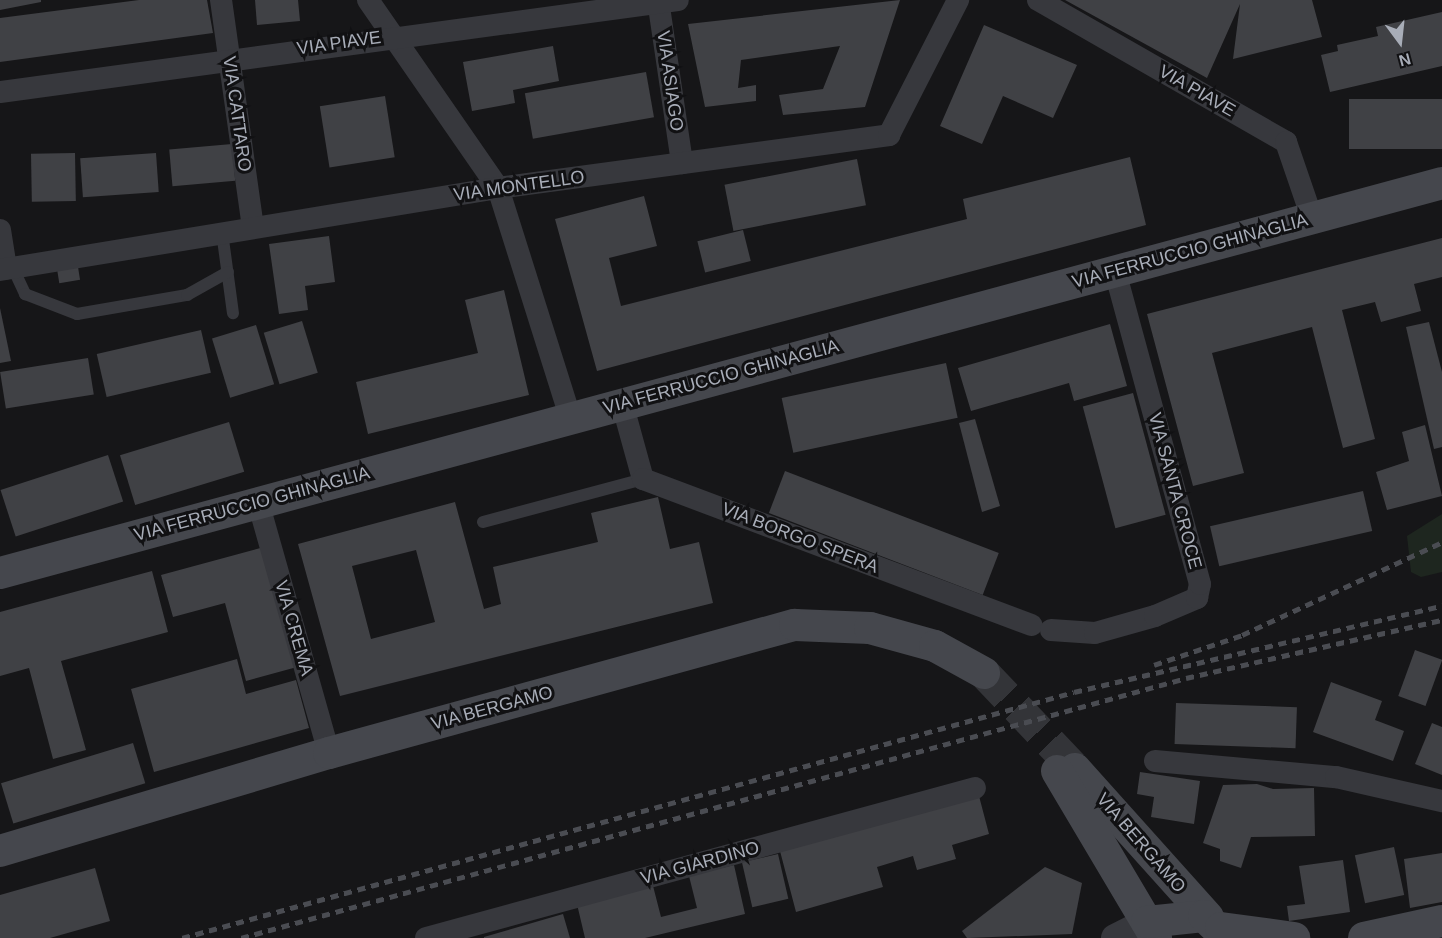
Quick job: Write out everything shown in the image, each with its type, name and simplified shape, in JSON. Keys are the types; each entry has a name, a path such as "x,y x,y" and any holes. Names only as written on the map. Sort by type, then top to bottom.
{"main road":[{"name":"VIA FERRUCCIO GHINAGLIA","path":"0,573 1442,183"},
{"name":"VIA BERGAMO","path":"0,851 329,753 795,625 870,628 935,646 984,673"},
{"name":"VIA BERGAMO","path":"1152,930 1066,770 1215,925"},
{"path":"1177,938 1215,925"},
{"path":"1152,930 1215,925 1294,938"},
{"path":"1364,938 1440,927"}],"street":[{"name":"VIA CATTARO","path":"221,0 253,227"},
{"path":"368,0 498,188 570,417"},
{"name":"VIA MONTELLO","path":"6,269 498,188 889,135 958,0"},
{"name":"VIA PIAVE","path":"1038,0 1286,142 1312,218"},
{"name":"VIA PIAVE","path":"0,92 230,58 665,1"},
{"name":"VIA ASIAGO","path":"665,1 682,163"},
{"path":"0,230 6,269"},
{"name":"VIA SANTA CROCE","path":"1041,627 1095,633 1155,616 1197,598 1200,584 1115,271"},
{"path":"622,403 643,479"},
{"name":"VIA BORGO SPERA","path":"643,479 1041,627"},
{"name":"VIA CREMA","path":"258,502 329,753"},
{"path":"1155,761 1336,777 1442,801"},
{"name":"VIA GIARDINO","path":"426,938 975,788"},
{"path":"1115,938 1152,930"}],"lane":[{"path":"222,232 233,313"},
{"path":"6,269 25,294 77,314 188,295 228,272"},
{"path":"483,522 643,479"}],"shaded area":[{"path":"1442,514 1442,572 1421,577 1411,572 1407,536"}],"building":[{"path":"0,0 41,0 41,2 0,10"},
{"path":"139,0 207,0 213,33 0,62 0,18"},
{"path":"255,0 298,0 300,21 257,25"},
{"path":"900,0 865,107 783,115 779,95 823,89 840,46 741,60 738,88 756,85 756,101 705,107 688,24"},
{"path":"1065,0 1312,0 1322,37 1233,59 1240,4 1207,78"},
{"path":"1442,12 1442,66 1330,92 1321,55 1338,51 1337,45 1378,36 1376,27"},
{"path":"984,25 1077,65 1053,118 1003,96 982,144 940,126"},
{"path":"553,46 559,81 513,90 515,103 472,111 463,62"},
{"path":"646,72 654,117 533,139 525,93"},
{"path":"385,96 395,157 330,168 320,106"},
{"path":"1349,99 1442,99 1442,149 1349,149"},
{"path":"232,144 235,181 172,186 169,149"},
{"path":"75,153 76,201 32,202 31,154"},
{"path":"156,153 159,192 83,197 80,158"},
{"path":"1130,157 1146,225 597,371 555,219 644,196 657,246 609,258 621,306 967,219 963,199"},
{"path":"857,159 866,205 733,231 724,185"},
{"path":"743,230 751,261 705,272 697,241"},
{"path":"329,236 335,282 305,286 308,310 279,314 269,244"},
{"path":"1442,238 1442,277 1414,284 1421,311 1381,322 1375,302 1342,310 1375,439 1343,448 1312,327 1212,353 1244,473 1193,486 1147,314"},
{"path":"78,267 80,280 59,283 57,270"},
{"path":"504,290 529,395 368,434 356,382 478,353 465,300"},
{"path":"0,308 11,361 0,363"},
{"path":"302,321 318,373 280,384 264,333"},
{"path":"1429,322 1442,372 1442,447 1434,449 1406,327"},
{"path":"1110,324 1127,386 1074,401 1069,383 971,411 958,368"},
{"path":"256,325 274,384 230,398 212,338"},
{"path":"201,330 211,373 107,397 97,354"},
{"path":"88,358 94,395 6,408 0,372"},
{"path":"946,363 958,418 793,453 782,398"},
{"path":"1133,393 1166,515 1115,528 1083,406"},
{"path":"975,419 1000,506 982,512 959,423"},
{"path":"229,422 244,472 135,505 120,455"},
{"path":"1425,425 1442,496 1387,510 1376,472 1409,461 1402,432"},
{"path":"108,455 123,502 16,537 1,490"},
{"path":"785,471 999,553 983,595 769,513"},
{"path":"1363,491 1372,531 1219,566 1210,526"},
{"path":"658,497 670,549 699,542 713,603 340,696 298,544 455,502 484,609 501,604 493,567 598,542 591,513","holes":["416,550 435,622 371,639 352,566"]},
{"path":"264,547 297,667 246,681 225,603 173,617 161,575"},
{"path":"152,571 168,632 61,661 86,750 53,759 29,668 0,676 0,612"},
{"path":"1415,650 1442,660 1425,706 1398,696"},
{"path":"237,659 246,694 296,680 309,728 154,772 131,689"},
{"path":"1331,682 1382,701 1375,720 1404,731 1393,761 1313,732"},
{"path":"1176,703 1297,707 1295,748 1175,744"},
{"path":"1432,723 1442,727 1442,775 1415,764"},
{"path":"133,743 145,783 13,824 1,783"},
{"path":"1140,772 1200,781 1194,824 1151,817 1154,797 1137,794"},
{"path":"1257,784 1273,789 1314,788 1315,836 1251,837 1241,868 1220,861 1220,849 1203,843 1223,785"},
{"path":"979,796 989,834 952,845 956,859 917,870 913,856 877,867 883,887 796,912 780,851"},
{"path":"1394,847 1404,895 1365,903 1355,855"},
{"path":"1442,853 1442,902 1410,908 1404,859"},
{"path":"778,854 788,899 752,907 742,862"},
{"path":"1343,860 1350,912 1289,921 1287,906 1305,904 1299,866"},
{"path":"734,865 745,914 645,938 585,938 576,900 652,882 661,917 697,908 689,876"},
{"path":"1045,867 1082,883 1072,934 967,938 962,931"},
{"path":"95,868 110,921 50,938 0,938 0,895"},
{"path":"563,914 570,938 484,938 484,937"}],"tunnel":[{"path":"984,673 1075,769"}],"railway":[{"path":"1154,665 1242,635 1442,542"},
{"path":"182,938 1074,692 1442,606"},
{"path":"241,938 1186,678 1442,620"}]}
